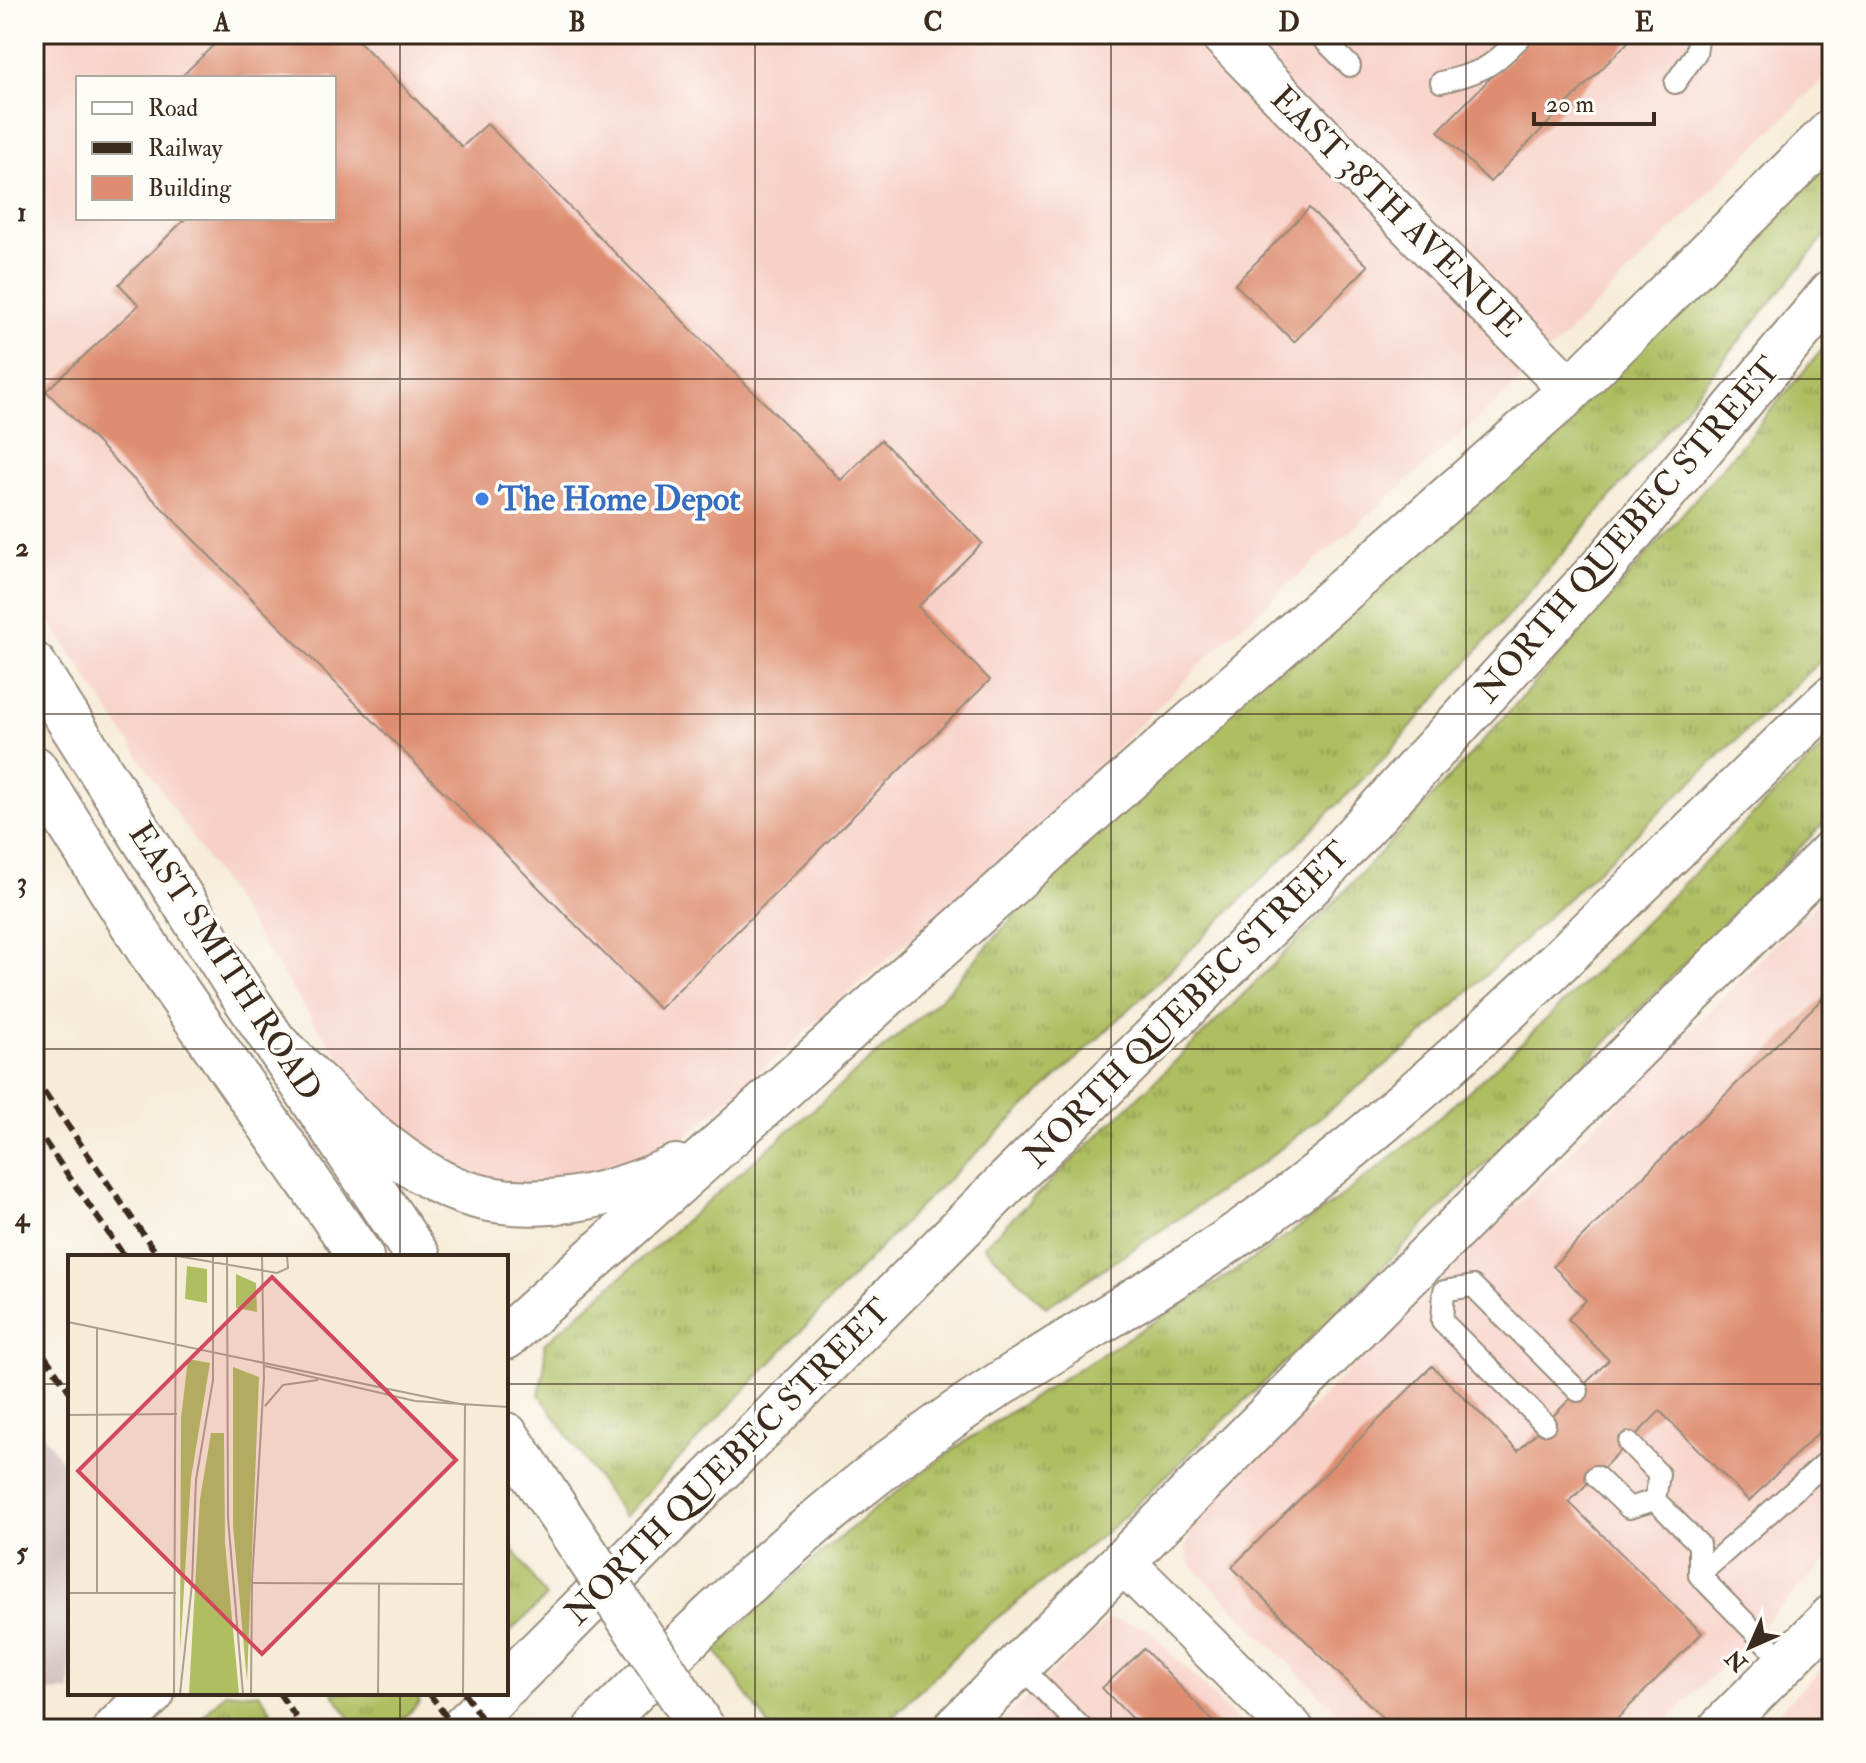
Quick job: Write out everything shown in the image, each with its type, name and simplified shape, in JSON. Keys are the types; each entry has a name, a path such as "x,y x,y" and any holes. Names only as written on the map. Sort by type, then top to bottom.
{"main road":[{"path":"508,1335 1571,390 1832,131"},
{"name":"NORTH QUEBEC STREET","path":"508,1683 1004,1185 1314,881 1604,565 1832,292"},
{"name":"EAST SMITH ROAD","path":"34,665 276,1044 417,1255"},
{"path":"596,1729 721,1604 838,1501 960,1411 1223,1243 1358,1143 1463,1051 1832,698"},
{"name":"EAST SMITH ROAD","path":"34,768 154,958 360,1255"},
{"path":"955,1729 1122,1561 1431,1278 1832,852"},
{"path":"276,1044 405,1161 436,1181 468,1192 508,1201 579,1199 646,1181 714,1149"},
{"path":"508,1438 703,1729"},
{"path":"116,1729 150,1695"},
{"path":"462,1729 496,1695"}],"street":[{"name":"EAST 38TH AVENUE","path":"1221,34 1571,390"},
{"path":"1122,1561 1292,1729"},
{"path":"1719,1729 1832,1616"}],"lane":[{"path":"1318,34 1350,66"},
{"path":"1441,82 1478,74 1495,63 1524,34"},
{"path":"1675,83 1696,53 1699,34"},
{"path":"1545,1424 1442,1321 1431,1278 1473,1286 1578,1391"},
{"path":"1629,1443 1659,1474 1655,1500"},
{"path":"1699,1575 1832,1457"},
{"path":"1596,1476 1629,1508 1655,1500"},
{"path":"1655,1500 1699,1544 1699,1575 1785,1663"},
{"path":"1019,1665 1083,1729"}],"shaded area":[{"path":"34,34 1832,34 1832,70 1508,393 1234,632 1028,835 681,1141 644,1163 520,1190 423,1154 390,1121 319,1030 34,597"},
{"path":"1832,887 1832,1556 1658,1729 1354,1729 1192,1566 1185,1548 1190,1531 1200,1516 1490,1233"},
{"path":"34,1421 68,1470 68,1691 34,1692"},
{"path":"1109,1619 1145,1627 1246,1729 993,1729"},
{"path":"1832,1658 1832,1729 1784,1729 1773,1717"}],"green space":[{"path":"1832,155 1832,228 1607,502 1386,756 1156,984 923,1203 624,1517 539,1394 545,1363 544,1344 942,997 1066,858"},
{"path":"1832,338 1832,650 1416,1041 1265,1161 1046,1307 984,1246 1250,988 1336,900 1588,622"},
{"path":"1832,739 1832,815 1349,1301 1115,1525 977,1634 881,1729 771,1729 715,1649 834,1542 927,1468 1009,1412 1259,1255 1419,1135 1540,1025"},
{"path":"508,1541 546,1597 508,1634"},
{"path":"223,1695 260,1695 284,1729 191,1729"},
{"path":"334,1695 415,1695 420,1702 392,1729 357,1729"}],"building":[{"name":"The Home Depot","path":"225,34 352,34 462,147 487,124 841,480 881,440 982,543 918,607 990,680 659,1009 46,391 139,305 119,284 184,220 336,220 336,76 182,76"},
{"path":"1534,34 1636,34 1490,182 1438,131"},
{"path":"1309,208 1368,266 1294,342 1235,284"},
{"path":"1832,989 1832,1419 1749,1501 1660,1411 1569,1502 1702,1633 1607,1729 1394,1729 1232,1567 1432,1366 1518,1451 1609,1360 1568,1319 1586,1300 1553,1266"},
{"path":"1144,1649 1221,1729 1142,1729 1102,1688"}],"railway":[{"path":"34,1077 158,1255"},
{"path":"34,1126 124,1255"},
{"path":"34,1341 68,1389"},
{"path":"280,1695 304,1729"},
{"path":"430,1695 455,1729"},
{"path":"465,1695 489,1729"}],"place":[{"name":"The Home Depot","path":"482,499"}]}
